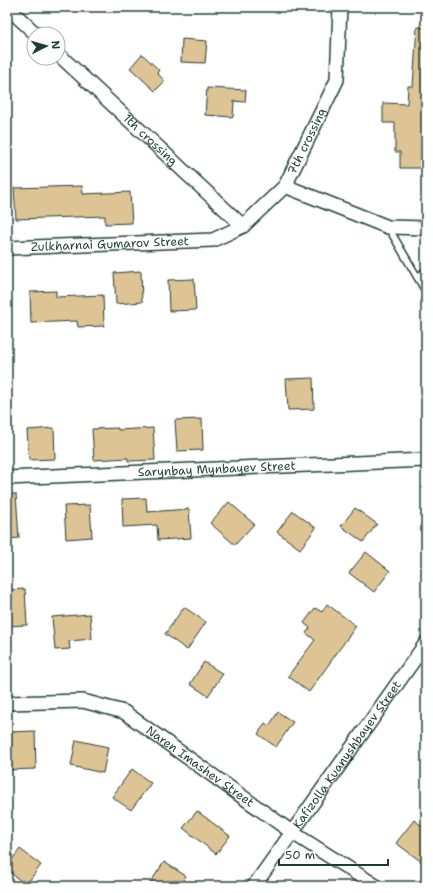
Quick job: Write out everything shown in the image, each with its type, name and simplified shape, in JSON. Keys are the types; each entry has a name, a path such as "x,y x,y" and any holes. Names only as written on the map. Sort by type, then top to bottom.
{"street":[{"path":"7,7 27,26"},
{"name":"7th crossing","path":"213,240 243,226 285,186 337,80 340,7"},
{"name":"1th crossing","path":"66,61 243,226"},
{"path":"285,186 388,228 426,228"},
{"name":"Zulkharnai Gumarov Street","path":"7,248 213,240"},
{"name":"Sarynbay Mynbayev Street","path":"7,478 426,460"},
{"name":"Kafizolla Kuanyshbayev Street","path":"254,886 293,833 426,643"},
{"name":"Naren Imashev Street","path":"7,703 83,701 124,712 293,833 376,886"}],"lane":[{"path":"388,228 426,292"},
{"path":"417,278 426,271"}],"building":[{"path":"417,27 426,28 426,168 400,168 400,152 395,152 395,123 383,123 383,103 407,104 408,86 413,86"},
{"path":"182,39 207,41 205,63 181,62"},
{"path":"142,54 159,70 157,73 165,81 155,91 130,68"},
{"path":"207,88 246,90 245,102 234,101 233,117 205,115"},
{"path":"82,186 83,194 130,192 132,223 105,224 105,216 16,219 14,188"},
{"path":"141,271 142,302 116,304 114,273"},
{"path":"194,279 196,310 169,311 168,280"},
{"path":"56,291 56,297 103,295 104,326 78,327 77,321 31,323 30,292"},
{"path":"313,378 314,409 288,410 286,379"},
{"path":"202,419 203,450 177,451 175,420"},
{"path":"54,428 55,459 29,460 27,430"},
{"path":"118,428 118,430 153,428 155,460 128,461 128,458 94,460 92,429"},
{"path":"7,494 16,494 19,538 7,539"},
{"path":"146,498 147,512 189,509 191,538 158,540 157,525 123,527 122,499"},
{"path":"229,502 254,524 235,545 210,523"},
{"path":"90,505 92,537 66,539 64,506"},
{"path":"355,508 377,524 363,542 341,526"},
{"path":"293,511 316,528 300,549 277,532"},
{"path":"366,552 390,571 374,592 349,573"},
{"path":"25,589 27,625 7,626 7,590"},
{"path":"327,604 356,626 309,692 288,676 315,640 306,633 310,628 304,623 315,608 322,612"},
{"path":"184,607 206,622 187,650 165,634"},
{"path":"90,614 92,639 69,641 70,649 55,650 52,617"},
{"path":"204,662 223,674 208,696 190,684"},
{"path":"278,712 293,722 276,747 258,734 265,723 269,726"},
{"path":"35,731 36,769 7,770 7,732"},
{"path":"76,740 108,747 103,773 71,766"},
{"path":"132,769 151,783 131,810 112,797"},
{"path":"197,811 230,836 216,854 183,828"},
{"path":"414,820 426,829 426,865 396,843"},
{"path":"20,849 41,865 26,885 7,870 7,866"},
{"path":"164,862 186,876 179,886 148,886"}]}
